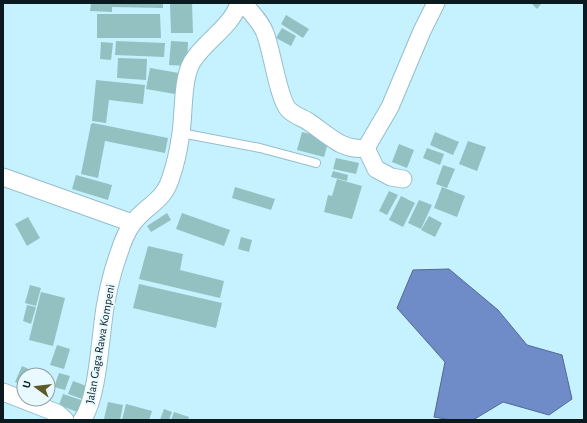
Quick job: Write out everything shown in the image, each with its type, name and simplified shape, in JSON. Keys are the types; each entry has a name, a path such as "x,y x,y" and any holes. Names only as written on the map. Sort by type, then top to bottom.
{"street":[{"name":"Jalan Gaga Rawa Kompeni","path":"82,420 86,415 92,398 106,302 119,253 132,223 165,192 171,178 181,133 187,74 192,62 229,20 236,11 239,3"},
{"path":"243,3 253,14 265,32 282,96 288,109 337,142 355,148 366,148"},
{"path":"366,148 390,107 422,31 436,3"},
{"path":"366,148 376,168 391,177 403,179"},
{"path":"3,177 132,223"},
{"path":"3,392 57,413 65,420"}],"lane":[{"path":"181,133 260,148 316,164"}],"water":[{"path":"449,269 498,310 527,345 562,355 572,399 549,415 503,402 473,420 451,420 434,417 445,362 397,308 413,270"}],"building":[{"path":"91,3 163,3 163,8 112,7 112,12 90,11"},
{"path":"170,3 192,3 193,33 171,33"},
{"path":"531,3 542,3 537,9"},
{"path":"97,14 160,14 161,38 97,38"},
{"path":"286,15 309,29 303,38 281,24"},
{"path":"282,28 296,36 291,46 276,38"},
{"path":"116,41 165,43 164,57 115,55"},
{"path":"171,41 188,42 187,66 169,65"},
{"path":"101,42 113,43 111,60 100,59"},
{"path":"118,58 147,59 146,80 117,78"},
{"path":"150,68 179,73 175,94 146,89"},
{"path":"96,80 145,85 143,104 109,100 106,123 92,121"},
{"path":"93,123 168,138 165,153 105,141 98,178 81,174 91,124"},
{"path":"302,132 329,139 324,157 297,150"},
{"path":"435,132 459,142 453,155 430,145"},
{"path":"468,141 486,147 477,171 459,164"},
{"path":"399,144 414,150 407,168 392,162"},
{"path":"427,148 444,154 440,165 423,158"},
{"path":"336,158 359,163 356,174 333,169"},
{"path":"443,165 455,169 447,188 436,184"},
{"path":"333,171 348,175 347,181 331,177"},
{"path":"76,175 112,185 108,200 72,189"},
{"path":"337,179 362,186 352,219 324,212 328,195 332,196"},
{"path":"235,187 275,199 271,210 232,198"},
{"path":"442,187 465,196 457,217 434,208"},
{"path":"389,191 398,195 387,215 379,211"},
{"path":"401,196 415,203 403,227 389,220"},
{"path":"419,200 432,205 421,229 408,223"},
{"path":"167,213 171,220 151,232 147,226"},
{"path":"182,213 230,230 224,246 176,229"},
{"path":"429,216 442,223 435,237 421,230"},
{"path":"28,217 40,238 27,246 15,224"},
{"path":"241,237 252,240 249,252 238,249"},
{"path":"148,246 183,254 180,270 224,281 220,298 139,279"},
{"path":"139,284 222,303 216,328 133,308"},
{"path":"30,285 41,288 36,306 25,303"},
{"path":"41,292 65,298 53,346 29,340"},
{"path":"27,305 36,307 31,324 23,321"},
{"path":"57,345 70,349 64,369 50,365"},
{"path":"59,373 70,376 65,390 56,388 56,381"},
{"path":"73,381 89,387 85,400 68,394"},
{"path":"63,394 84,401 80,413 59,405"},
{"path":"108,402 123,405 120,420 104,419"},
{"path":"126,404 152,411 149,420 122,420"},
{"path":"164,409 172,412 169,420 160,420"},
{"path":"174,412 189,417 188,420 171,420"}]}
